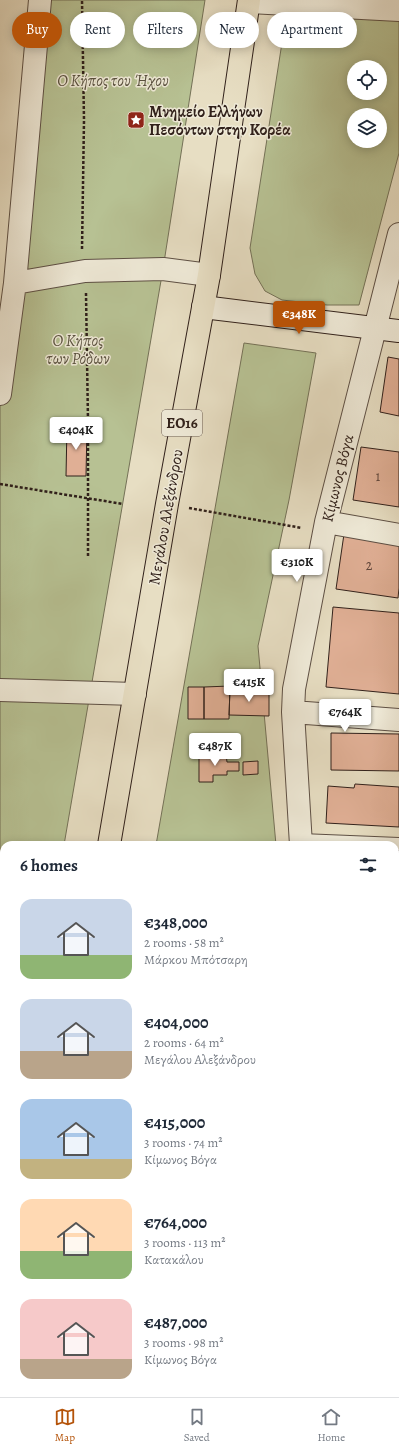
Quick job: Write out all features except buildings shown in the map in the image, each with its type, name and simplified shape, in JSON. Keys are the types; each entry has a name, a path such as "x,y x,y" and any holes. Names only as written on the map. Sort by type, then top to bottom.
{"main road":[{"name":"Μεγάλου Αλεξάνδρου","path":"111,841 167,504 209,275 249,1"}],"street":[{"path":"0,394 15,283 40,0"},
{"path":"249,1 399,10"},
{"name":"Κίμωνος Βόγα","path":"301,841 293,712 294,688 325,527 374,328 399,234"},
{"path":"15,283 84,271 164,269 209,275"},
{"path":"203,307 399,331"},
{"path":"325,527 399,535"},
{"path":"0,690 135,694"},
{"path":"293,712 399,720"}],"path":[{"path":"82,0 84,271 88,422 88,556"},
{"path":"0,484 123,504"},
{"path":"167,504 325,527"}],"green space":[{"path":"40,0 205,0 163,269 65,841 0,841 0,394 35,48 62,48 62,12 39,12"},
{"path":"357,18 399,19 399,153 359,305 327,305 282,300 265,291 255,274 250,248 281,48 357,48"},
{"path":"244,343 316,353 289,500 258,646 276,841 157,841"}],"place":[{"name":"Μνημείο Ελλήνων Πεσόντων στην Κορέα","path":"136,120"}],"park label":[{"name":"Ο Κήπος του Ήχου","path":"113,80"},
{"name":"Ο Κήπος των Ρόδων","path":"78,349"}]}
